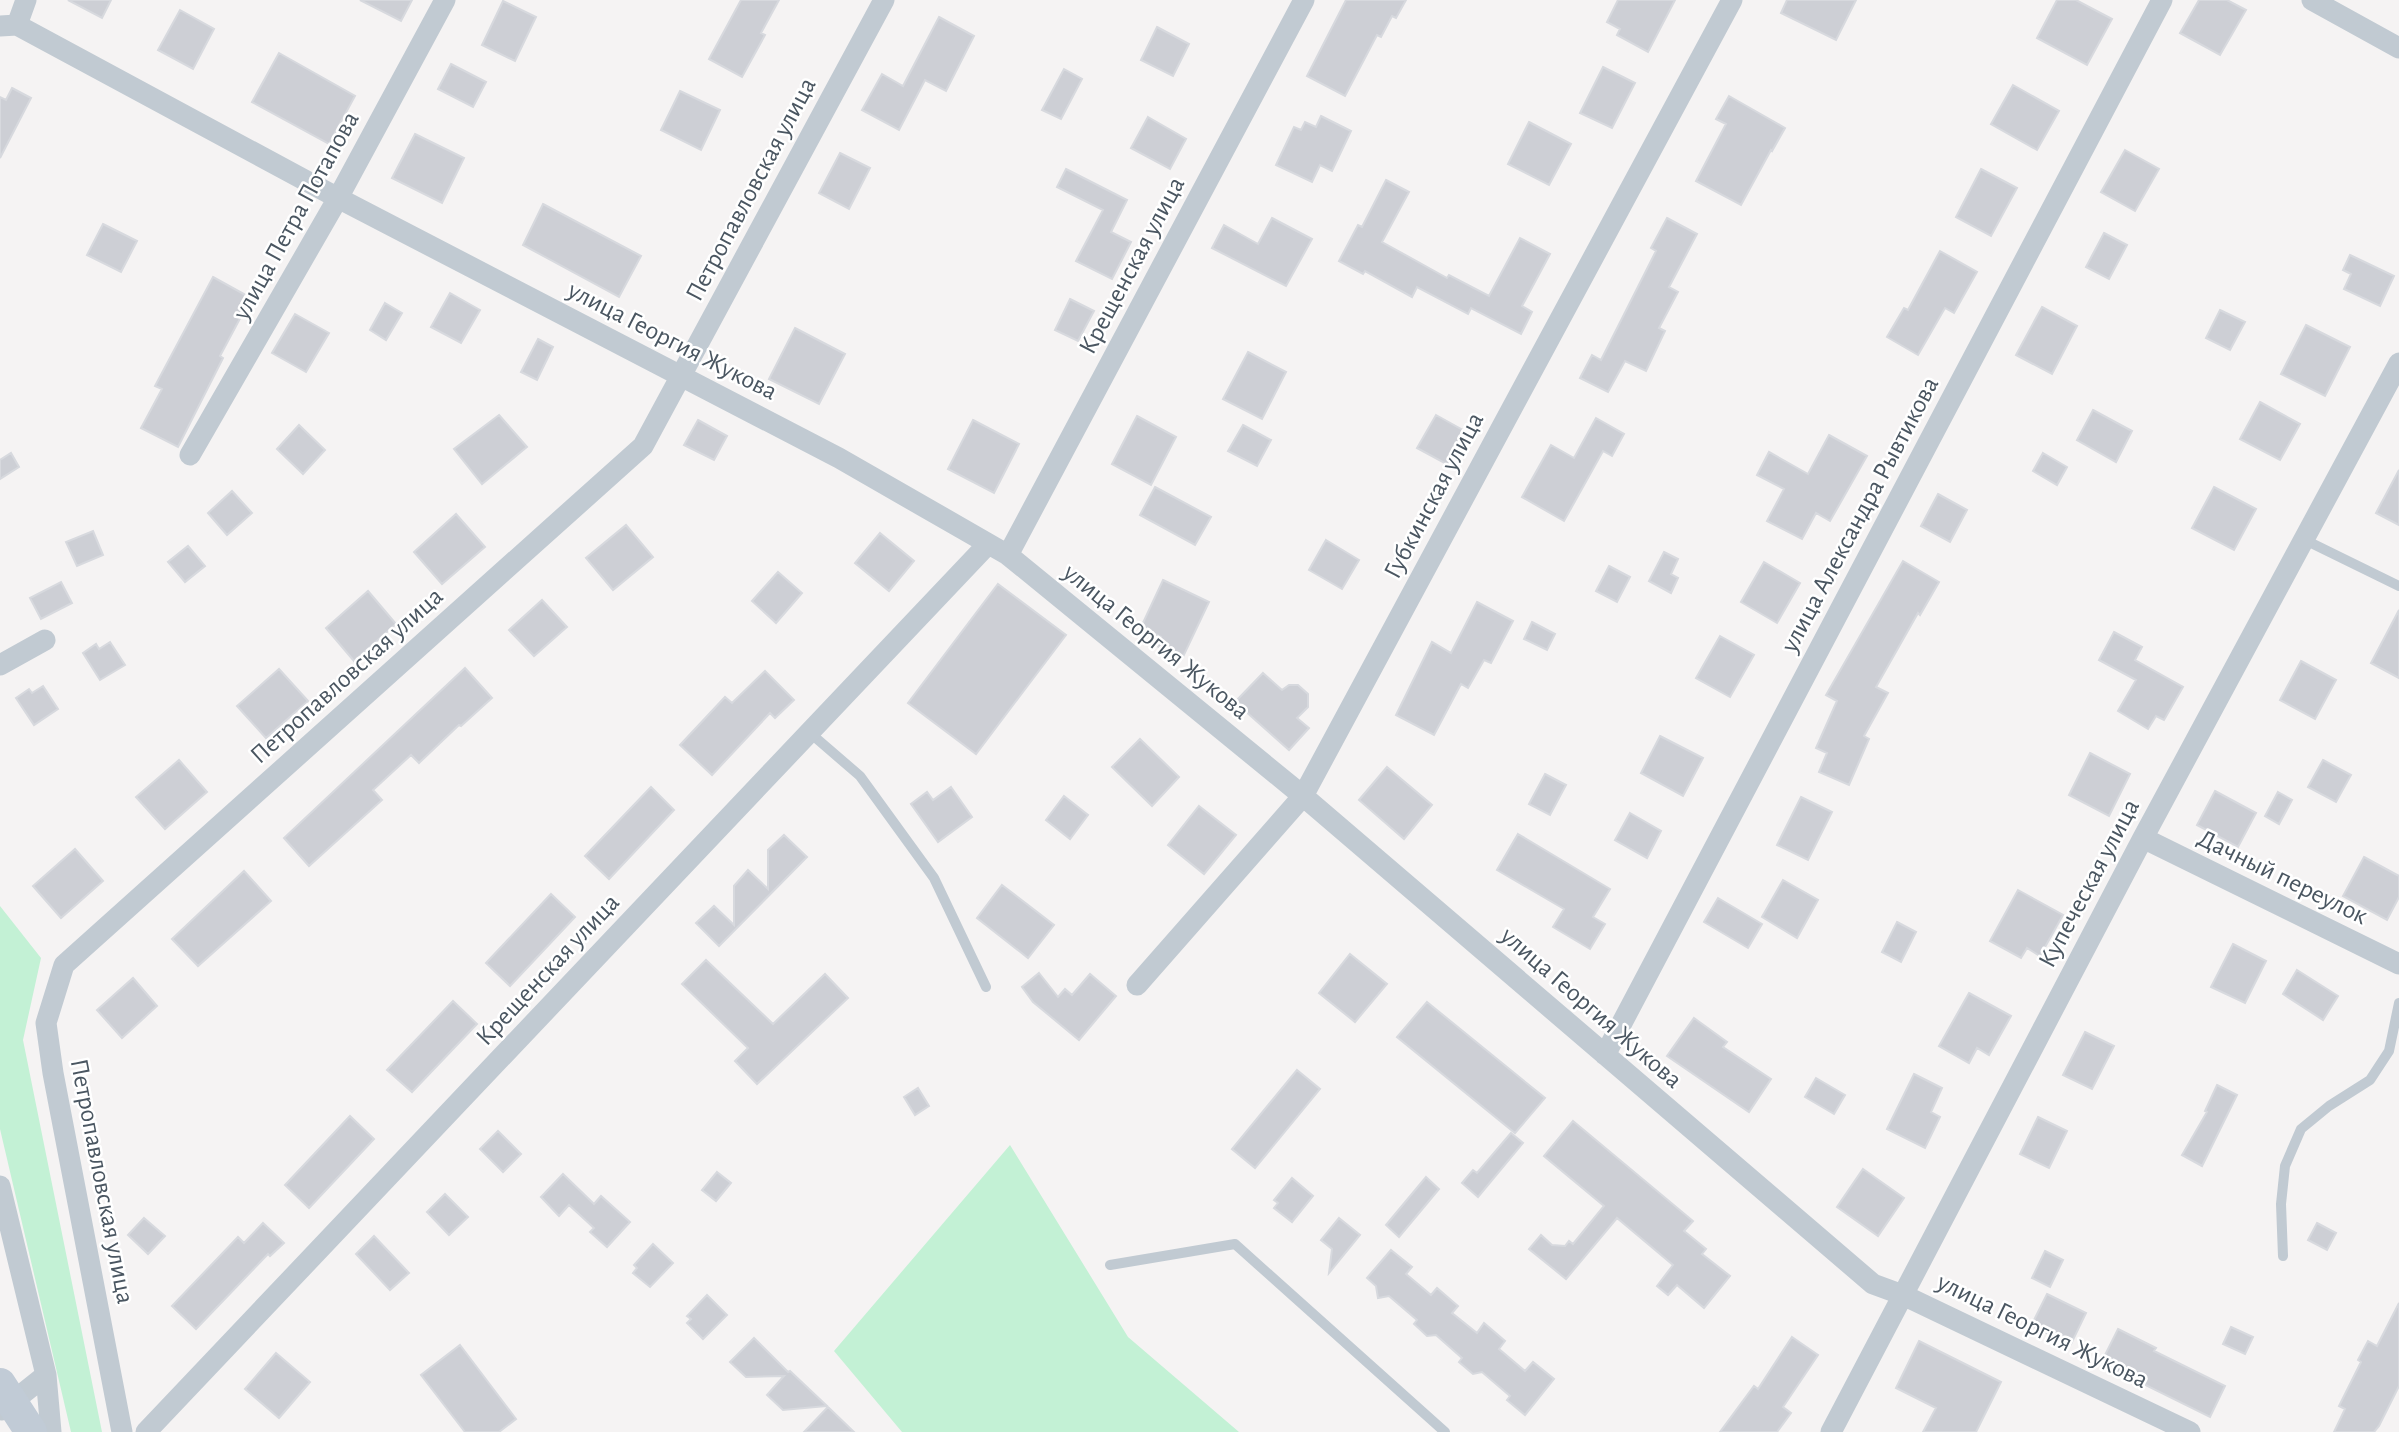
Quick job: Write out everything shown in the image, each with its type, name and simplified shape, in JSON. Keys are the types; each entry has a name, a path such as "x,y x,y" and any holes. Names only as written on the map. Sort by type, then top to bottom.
{"street":[{"path":"9,26 26,0"},
{"name":"улица Петра Потапова","path":"190,455 338,198 445,0"},
{"name":"Петропавловская улица","path":"122,1432 52,1073 46,1023 64,965 643,446 884,0"},
{"name":"Крещенская улица","path":"1008,555 1304,0"},
{"name":"Губкинская улица","path":"1137,985 1303,796 1732,0"},
{"name":"улица Александра Рывтикова","path":"1605,1055 2162,0"},
{"path":"2312,0 2399,48"},
{"name":"улица Георгия Жукова","path":"9,26 839,458 1008,555 1303,796 1872,1283 1903,1295 2190,1432"},
{"name":"Купеческая улица","path":"1831,1432 2143,838 2399,363"},
{"name":"Крещенская улица","path":"146,1432 988,544"},
{"path":"0,664 44,640"},
{"name":"Дачный переулок","path":"2143,838 2399,964"},
{"path":"0,1185 46,1376 51,1432"},
{"path":"31,1432 4,1399 46,1376"}],"lane":[{"path":"2304,539 2399,586"},
{"path":"809,732 860,776 934,878 986,986"},
{"path":"2283,1256 2281,1205 2285,1166 2301,1129 2329,1106 2370,1080 2389,1051 2399,1003"},
{"path":"1110,1265 1235,1244 1445,1432"}],"green space":[{"path":"0,906 41,958 23,1040 102,1432 71,1432 0,1129"},
{"path":"1010,1145 1128,1337 1239,1432 902,1432 834,1351"}],"building":[{"path":"68,0 111,0 102,18"},
{"path":"360,0 412,0 401,21"},
{"path":"741,0 779,0 761,33 765,35 742,77 709,59"},
{"path":"1346,0 1406,0 1396,18 1392,16 1381,37 1377,35 1345,96 1307,76"},
{"path":"1618,0 1675,0 1648,52 1617,35 1620,29 1607,22"},
{"path":"1787,0 1856,0 1836,40 1781,13"},
{"path":"2057,0 2076,0 2112,19 2087,65 2037,38"},
{"path":"2199,0 2227,0 2246,10 2220,55 2180,33"},
{"path":"503,1 536,17 515,61 482,45"},
{"path":"180,10 214,29 193,69 158,50"},
{"path":"939,17 974,36 946,91 925,80 899,130 862,110 882,74 903,86"},
{"path":"1157,27 1189,44 1173,76 1141,60"},
{"path":"279,53 355,96 329,144 252,102"},
{"path":"451,64 486,82 473,107 438,89"},
{"path":"1603,67 1635,83 1612,128 1580,113"},
{"path":"1064,69 1082,79 1061,119 1042,110"},
{"path":"2013,85 2059,111 2037,150 1991,124"},
{"path":"12,88 31,98 0,158 0,97 6,100"},
{"path":"680,91 720,110 701,150 661,130"},
{"path":"1729,96 1785,128 1741,205 1696,181 1726,124 1716,119"},
{"path":"1321,116 1351,131 1332,171 1320,165 1312,182 1276,165 1294,127 1301,130 1305,122 1316,127"},
{"path":"1148,117 1186,139 1170,169 1131,148"},
{"path":"1529,122 1571,144 1549,185 1508,164"},
{"path":"415,134 464,158 442,203 392,178"},
{"path":"2125,150 2159,169 2135,211 2101,192"},
{"path":"840,153 870,168 849,209 819,193"},
{"path":"1066,169 1127,200 1111,232 1131,242 1112,279 1076,261 1103,210 1057,187"},
{"path":"1981,169 2017,188 1991,236 1956,217"},
{"path":"1386,180 1409,192 1382,242 1447,278 1449,275 1489,296 1520,238 1550,254 1522,306 1532,312 1521,334 1471,308 1468,314 1417,287 1412,297 1365,271 1363,274 1339,261 1358,225 1362,227"},
{"path":"543,204 641,256 619,297 523,245"},
{"path":"1272,218 1312,239 1286,286 1212,248 1224,225 1258,244"},
{"path":"1667,218 1697,234 1669,287 1678,292 1659,328 1665,331 1646,371 1625,361 1608,392 1580,378 1592,355 1601,360 1656,251 1651,248"},
{"path":"103,224 137,241 121,272 87,255"},
{"path":"2104,233 2127,245 2109,279 2086,267"},
{"path":"1940,251 1977,272 1954,313 1945,308 1918,355 1887,337 1904,308 1908,310"},
{"path":"2350,255 2394,276 2380,306 2344,289 2351,274 2343,270"},
{"path":"213,277 251,298 220,356 223,358 178,447 141,428 162,389 155,386"},
{"path":"450,293 480,310 461,343 431,327"},
{"path":"1070,299 1094,311 1078,341 1055,330"},
{"path":"385,303 402,313 386,340 370,330"},
{"path":"2042,307 2077,326 2052,374 2016,355"},
{"path":"2220,310 2245,322 2230,350 2206,338"},
{"path":"295,314 329,333 306,372 272,353"},
{"path":"2306,325 2350,347 2325,396 2281,374"},
{"path":"795,328 845,354 819,404 769,379"},
{"path":"538,339 553,347 537,380 521,372"},
{"path":"1248,352 1286,372 1262,419 1223,399"},
{"path":"2260,402 2300,424 2280,460 2240,439"},
{"path":"2093,410 2132,431 2116,462 2077,440"},
{"path":"499,415 527,447 482,484 454,449"},
{"path":"1436,415 1468,433 1450,466 1417,448"},
{"path":"1137,416 1176,437 1151,485 1112,464"},
{"path":"1596,418 1624,434 1612,456 1603,451 1564,521 1522,497 1551,445 1574,458"},
{"path":"698,420 727,436 714,460 684,445"},
{"path":"973,420 1019,444 994,493 948,469"},
{"path":"299,425 325,450 303,474 277,449"},
{"path":"1243,425 1271,440 1257,466 1228,451"},
{"path":"1829,435 1867,456 1830,521 1816,513 1802,539 1767,521 1784,489 1757,475 1769,452 1808,474"},
{"path":"11,453 19,467 0,479 0,460"},
{"path":"2043,453 2067,467 2057,485 2033,471"},
{"path":"2399,470 2399,525 2376,513"},
{"path":"1155,487 1211,517 1195,545 1140,515"},
{"path":"2214,487 2256,509 2234,550 2192,528"},
{"path":"232,491 252,513 227,535 208,513"},
{"path":"1938,494 1967,510 1950,542 1921,526"},
{"path":"456,514 485,547 442,584 414,552"},
{"path":"626,525 653,557 613,590 586,558"},
{"path":"93,531 103,555 77,566 66,542"},
{"path":"880,533 914,561 889,591 855,563"},
{"path":"1326,540 1359,560 1342,589 1309,570"},
{"path":"188,546 205,566 185,582 168,562"},
{"path":"1664,552 1678,559 1671,574 1678,578 1671,593 1649,581"},
{"path":"1903,561 1939,582 1876,687 1888,693 1864,736 1869,739 1849,785 1819,772 1827,753 1816,748 1837,701 1826,695"},
{"path":"1764,562 1800,583 1777,623 1741,602"},
{"path":"1609,566 1630,577 1617,602 1596,591"},
{"path":"778,572 802,593 776,623 752,601"},
{"path":"1163,580 1209,602 1182,659 1157,646 1161,637 1141,627"},
{"path":"61,582 72,603 41,619 30,598"},
{"path":"998,584 1066,635 976,754 908,703"},
{"path":"368,591 396,624 354,661 326,628"},
{"path":"542,600 567,627 534,656 509,630"},
{"path":"1477,602 1513,621 1491,663 1484,660 1468,688 1461,684 1434,735 1396,715 1432,642 1451,653"},
{"path":"2399,610 2399,678 2371,663"},
{"path":"1532,622 1555,634 1547,650 1524,639"},
{"path":"2114,632 2142,647 2135,660 2183,687 2164,720 2156,716 2148,729 2118,711 2136,680 2099,660"},
{"path":"1720,636 1754,655 1730,697 1696,678"},
{"path":"110,642 125,665 100,680 83,653 96,644 99,649"},
{"path":"2301,661 2336,680 2315,719 2280,700"},
{"path":"465,668 492,698 419,763 411,755 373,790 382,800 309,866 284,838"},
{"path":"279,669 308,701 266,738 237,706"},
{"path":"765,671 794,700 775,718 770,713 712,775 680,745 725,697 732,703"},
{"path":"1263,673 1282,690 1289,685 1298,685 1308,694 1308,707 1297,718 1309,728 1289,750 1235,702"},
{"path":"43,686 58,709 34,725 16,698 29,689 32,693"},
{"path":"1660,736 1703,758 1683,796 1641,773"},
{"path":"1140,739 1179,777 1152,806 1112,767"},
{"path":"2090,753 2130,774 2109,816 2069,795"},
{"path":"179,760 207,792 165,829 136,797"},
{"path":"2323,760 2351,775 2336,802 2308,787"},
{"path":"1387,767 1432,805 1404,839 1359,800"},
{"path":"1545,774 1566,785 1550,815 1529,804"},
{"path":"651,787 674,810 609,879 585,856"},
{"path":"951,787 972,817 938,842 911,804 927,792 933,800"},
{"path":"2215,791 2256,813 2238,847 2197,825"},
{"path":"2278,792 2292,800 2279,824 2265,816"},
{"path":"1064,796 1088,815 1070,839 1046,820"},
{"path":"1801,797 1832,812 1808,860 1777,845"},
{"path":"1199,806 1236,835 1204,874 1168,845"},
{"path":"1630,813 1661,831 1647,858 1615,840"},
{"path":"1518,834 1610,889 1593,917 1605,924 1590,949 1553,927 1564,909 1497,870"},
{"path":"784,835 807,857 719,946 696,923 714,906 734,925 734,886 748,870 768,889 768,850"},
{"path":"75,849 103,881 61,918 33,886"},
{"path":"2364,857 2399,876 2399,897 2387,920 2343,896"},
{"path":"244,871 271,901 198,966 172,939"},
{"path":"1783,880 1818,900 1797,938 1762,917"},
{"path":"1002,885 1054,925 1028,958 977,918"},
{"path":"2018,890 2063,915 2040,956 2027,948 2021,958 1990,941"},
{"path":"551,894 575,917 510,986 486,963"},
{"path":"1718,898 1762,924 1748,948 1704,922"},
{"path":"1897,922 1916,932 1901,962 1882,952"},
{"path":"2233,944 2266,961 2245,1003 2211,987"},
{"path":"1350,954 1387,984 1355,1022 1319,993"},
{"path":"706,960 773,1024 825,974 848,998 757,1084 735,1061 748,1048 682,984"},
{"path":"2297,970 2338,996 2323,1020 2283,994"},
{"path":"1039,973 1058,997 1065,989 1072,995 1090,974 1116,996 1079,1040 1033,1002 1022,987"},
{"path":"133,978 157,1006 122,1038 97,1010"},
{"path":"1969,993 2011,1016 1989,1055 1977,1048 1969,1063 1939,1046"},
{"path":"453,1001 477,1024 412,1092 387,1070"},
{"path":"1427,1002 1545,1098 1515,1133 1397,1037"},
{"path":"1694,1018 1727,1042 1723,1047 1771,1079 1749,1112 1667,1056"},
{"path":"2085,1032 2114,1046 2092,1089 2063,1075"},
{"path":"1297,1070 1320,1089 1255,1168 1232,1149"},
{"path":"1914,1074 1942,1088 1931,1112 1940,1117 1925,1148 1887,1129"},
{"path":"1816,1078 1845,1095 1834,1114 1805,1097"},
{"path":"2217,1085 2237,1095 2202,1166 2182,1155 2207,1112 2205,1111"},
{"path":"918,1088 929,1106 915,1115 904,1097"},
{"path":"350,1116 374,1139 309,1208 285,1185"},
{"path":"2038,1117 2067,1131 2049,1168 2020,1154"},
{"path":"1573,1121 1693,1221 1684,1231 1706,1249 1702,1254 1730,1276 1704,1308 1677,1285 1668,1295 1657,1286 1673,1265 1617,1218 1566,1279 1529,1249 1541,1235 1552,1245 1565,1246 1569,1241 1573,1244 1604,1206 1544,1156"},
{"path":"498,1131 521,1154 503,1172 480,1149"},
{"path":"1511,1133 1523,1143 1478,1197 1462,1183 1473,1170 1477,1173"},
{"path":"1863,1169 1904,1198 1878,1236 1837,1207"},
{"path":"717,1172 731,1183 716,1201 702,1190"},
{"path":"563,1174 594,1204 601,1196 630,1222 607,1247 590,1232 594,1228 569,1205 559,1216 541,1197"},
{"path":"1426,1177 1439,1189 1399,1237 1386,1225"},
{"path":"1292,1178 1313,1196 1292,1222 1274,1208 1278,1203 1274,1200"},
{"path":"445,1194 468,1217 449,1235 427,1212"},
{"path":"144,1218 165,1236 148,1254 128,1235"},
{"path":"1339,1218 1360,1235 1329,1273 1332,1249 1321,1240"},
{"path":"263,1223 284,1243 270,1256 268,1254 196,1329 172,1306 238,1237 244,1243"},
{"path":"2317,1223 2336,1233 2327,1250 2308,1240"},
{"path":"374,1236 409,1273 390,1290 356,1254"},
{"path":"653,1244 673,1263 650,1287 633,1273 637,1268 634,1265"},
{"path":"1391,1250 1412,1267 1406,1274 1431,1295 1437,1288 1458,1306 1452,1313 1477,1333 1484,1323 1505,1341 1499,1349 1525,1371 1533,1362 1554,1379 1525,1415 1507,1400 1510,1396 1482,1372 1473,1374 1459,1362 1462,1358 1436,1335 1427,1336 1414,1324 1417,1320 1389,1296 1378,1298 1376,1286 1367,1278"},
{"path":"2045,1251 2063,1260 2050,1287 2032,1278"},
{"path":"2047,1294 2086,1313 2071,1344 2031,1326"},
{"path":"707,1295 727,1315 703,1339 687,1323 691,1319 687,1316"},
{"path":"2399,1303 2399,1386 2379,1426 2374,1432 2334,1432 2345,1409 2339,1406 2361,1362 2358,1360 2368,1341 2377,1346"},
{"path":"2231,1327 2253,1337 2245,1354 2223,1344"},
{"path":"2118,1329 2156,1348 2154,1351 2225,1386 2210,1417 2101,1363"},
{"path":"1792,1337 1818,1355 1783,1407 1791,1413 1777,1432 1720,1432 1754,1386 1758,1389"},
{"path":"754,1338 827,1406 783,1410 767,1395 784,1376 746,1377 730,1362"},
{"path":"1919,1341 2001,1382 1976,1432 1923,1432 1936,1408 1896,1388"},
{"path":"460,1345 516,1419 499,1432 465,1432 421,1375"},
{"path":"276,1353 310,1382 279,1418 245,1389"},
{"path":"828,1407 854,1432 804,1432"}]}
